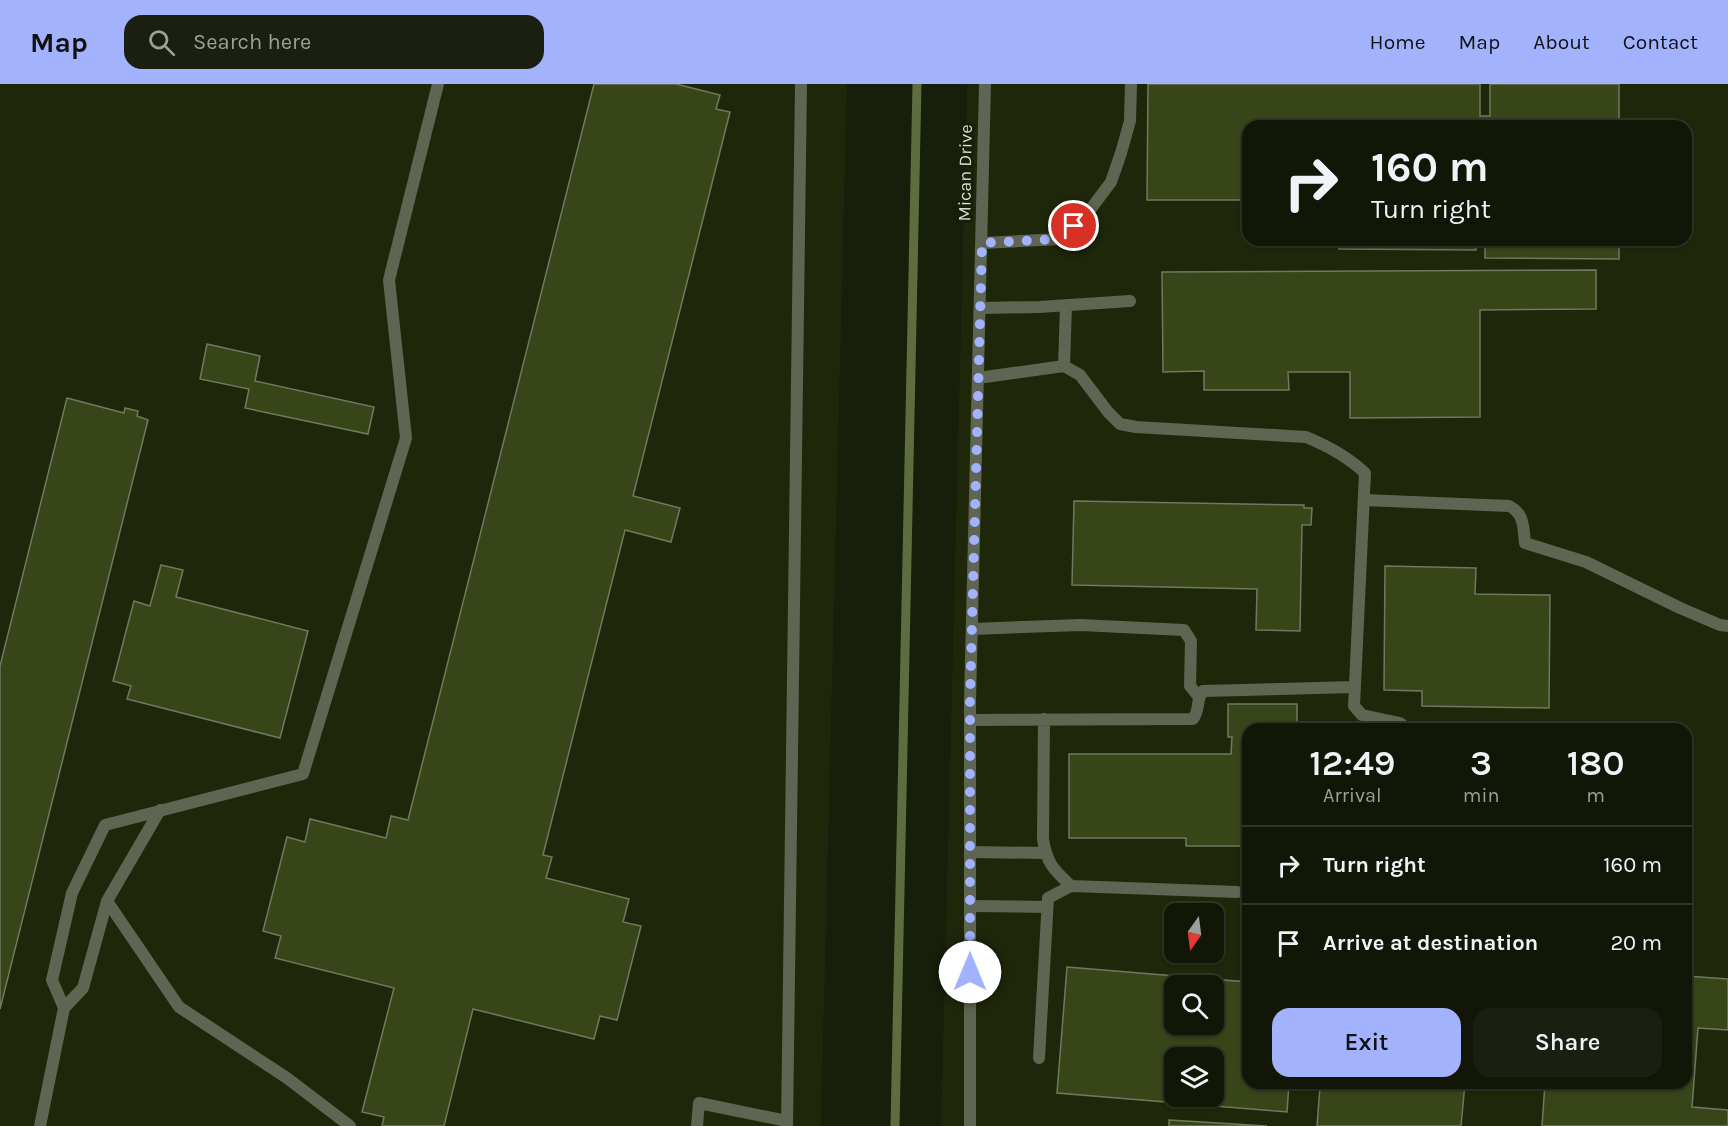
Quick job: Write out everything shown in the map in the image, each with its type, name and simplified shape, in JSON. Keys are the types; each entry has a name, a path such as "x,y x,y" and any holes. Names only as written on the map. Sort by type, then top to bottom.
{"street":[{"path":"64,1008 52,980 72,893 105,825 303,774 406,438 390,280 438,84"},
{"path":"697,1126 699,1103 787,1123 801,84"},
{"name":"Mican Drive","path":"970,1126 970,720 986,84"},
{"path":"982,243 1061,239 1087,214 1111,182 1121,153 1130,121 1131,84"},
{"path":"980,308 1130,301"},
{"path":"1064,366 1066,305"},
{"path":"978,378 1064,366 1080,375 1120,424 1136,427 1306,437 1324,444 1351,460 1365,473 1354,706 1362,715 1400,723"},
{"path":"1364,500 1509,506 1516,509 1523,519 1525,543 1586,562 1680,608 1720,625 1728,626"},
{"path":"972,629 1080,625 1184,630 1191,641 1190,686 1199,697"},
{"path":"970,720 1193,719 1198,712 1199,697 1203,691 1355,687"},
{"path":"1044,719 1043,839 1053,869 1071,886"},
{"path":"40,1126 64,1008 83,988 107,901 160,810"},
{"path":"970,852 1046,853"},
{"path":"1039,1058 1048,898 1071,886 1237,892"},
{"path":"107,901 179,1007 287,1078 350,1126"},
{"path":"970,906 1047,907"}],"shaded area":[{"path":"0,84 847,84 821,1126 0,1126"},
{"path":"967,84 1728,84 1728,1126 941,1126"}],"building":[{"path":"594,84 676,84 720,95 716,109 730,112 633,496 680,508 671,542 625,530 543,855 552,857 546,878 629,899 623,922 641,926 617,1020 600,1016 594,1039 473,1009 444,1126 382,1126 384,1117 362,1112 394,988 275,958 281,936 263,931 287,837 305,842 310,819 386,838 391,816 408,820"},
{"path":"1148,84 1480,84 1480,116 1490,116 1490,84 1619,84 1619,120 1242,120 1242,200 1147,200"},
{"path":"1339,246 1476,246 1476,250 1339,249"},
{"path":"1485,246 1619,246 1619,259 1485,258"},
{"path":"1596,270 1596,309 1480,310 1480,417 1350,418 1350,372 1288,372 1289,390 1204,390 1204,371 1163,372 1162,272"},
{"path":"207,344 260,356 255,381 374,407 368,434 245,408 249,389 200,379"},
{"path":"67,398 124,413 125,408 138,411 137,416 148,420 0,1009 0,666"},
{"path":"1074,501 1304,505 1304,508 1312,508 1311,525 1302,525 1300,631 1256,630 1257,589 1072,585"},
{"path":"161,565 183,570 176,597 308,631 280,738 127,699 131,686 113,681 134,601 150,606"},
{"path":"1385,566 1476,568 1475,594 1550,595 1549,708 1422,706 1422,691 1384,690"},
{"path":"1228,704 1297,704 1297,723 1242,723 1242,846 1186,846 1186,838 1069,838 1069,754 1231,754 1232,737 1228,737"},
{"path":"1067,967 1164,975 1164,1035 1224,1035 1224,980 1242,982 1242,1089 1289,1089 1287,1112 1224,1107 1224,1047 1164,1047 1164,1102 1057,1093"},
{"path":"1692,976 1728,979 1728,1030 1698,1028 1692,1107 1728,1110 1728,1126 1542,1126 1545,1089 1692,1089"},
{"path":"1320,1089 1464,1089 1461,1126 1317,1126"},
{"path":"1169,1120 1267,1126 1169,1126"}],"waterway":[{"path":"895,1126 917,84"}],"route":[{"path":"970,972 970,701 982,243 1061,239 1074,226"}]}
